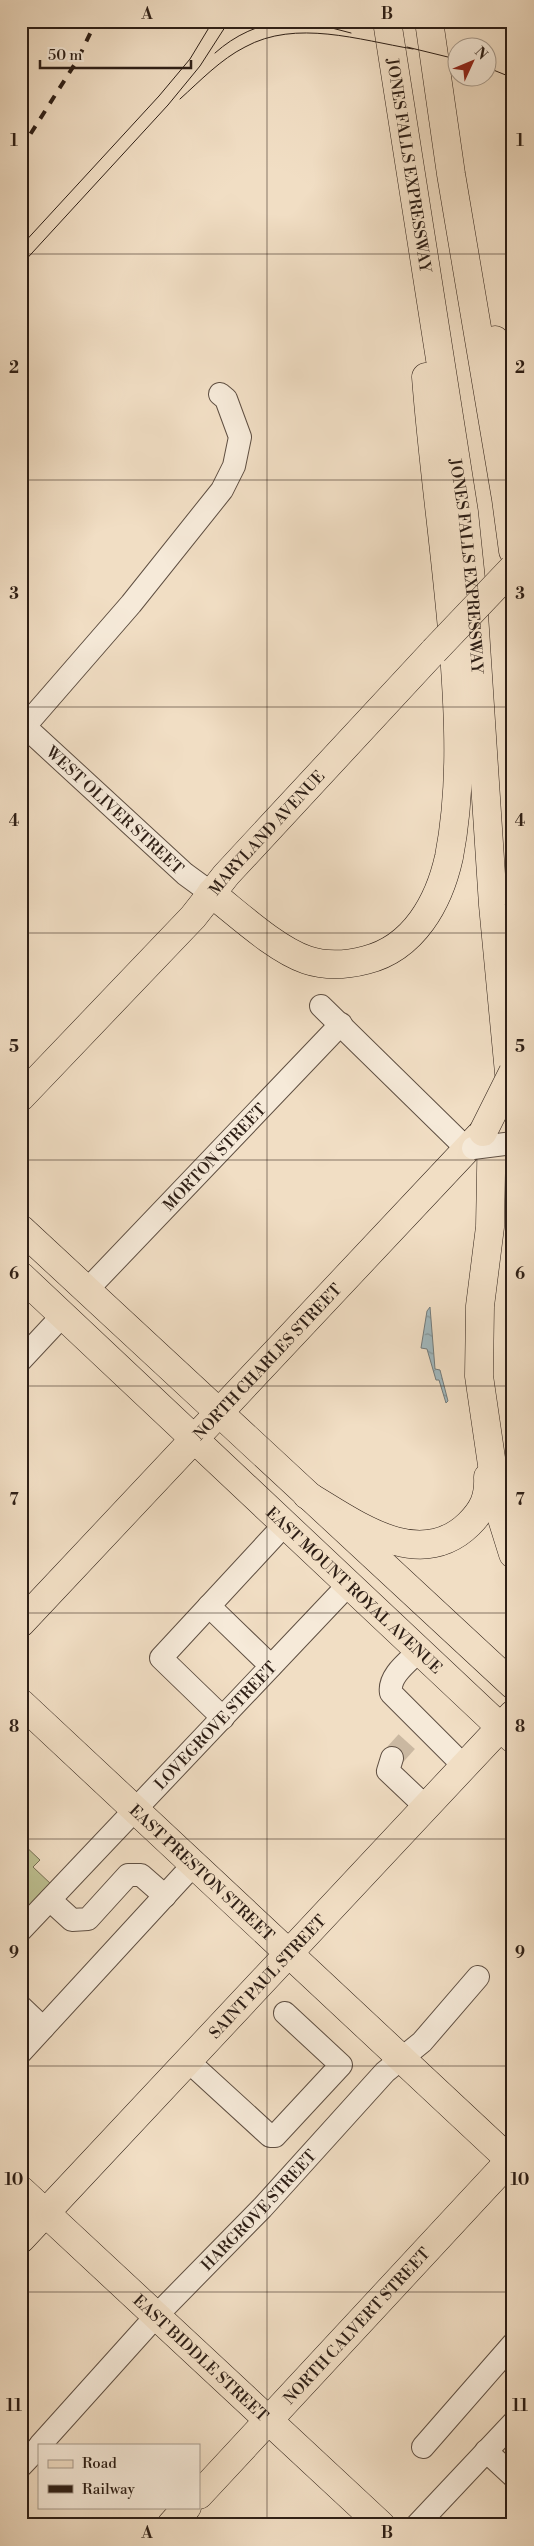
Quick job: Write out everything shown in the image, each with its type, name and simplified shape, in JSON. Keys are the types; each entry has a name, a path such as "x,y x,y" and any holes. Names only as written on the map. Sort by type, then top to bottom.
{"main road":[{"name":"JONES FALLS EXPRESSWAY","path":"386,21 464,512 473,599 493,906 513,1115"},
{"path":"429,21 451,174 513,550"},
{"path":"451,174 513,412"},
{"path":"211,893 270,938 299,957 326,963 359,962 380,957 396,948 412,934 433,903 449,858 454,822 458,762 457,686 446,562 432,454 411,186"},
{"name":"MARYLAND AVENUE","path":"21,1097 193,917 232,867 513,568"},
{"path":"493,906 492,1180 490,1227 478,1338 479,1376 498,1506 513,1554"},
{"path":"474,1143 513,1072"},
{"name":"NORTH CHARLES STREET","path":"21,1622 196,1439 513,1100"},
{"path":"21,1229 513,1685"},
{"name":"EAST MOUNT ROYAL AVENUE","path":"21,1276 419,1651 509,1727"},
{"path":"307,1494 348,1519 393,1541 419,1545 438,1543 450,1539 461,1532 485,1505 489,1487 487,1438"},
{"name":"EAST PRESTON STREET","path":"21,1703 512,2160"},
{"name":"SAINT PAUL STREET","path":"21,2240 464,1766 509,1727"},
{"name":"NORTH CALVERT STREET","path":"200,2494 512,2160"},
{"name":"EAST BIDDLE STREET","path":"21,2190 157,2314 381,2525"},
{"path":"171,2525 186,2508"}],"street":[{"path":"23,724 132,604 222,490 234,466 240,437 226,399 220,394"},
{"name":"WEST OLIVER STREET","path":"23,724 185,874 211,893"},
{"path":"321,1006 474,1143 513,1143"},
{"name":"MORTON STREET","path":"87,1290 341,1024"},
{"path":"21,1360 63,1315"},
{"path":"223,1718 161,1658 286,1524"},
{"name":"LOVEGROVE STREET","path":"21,1930 349,1584"},
{"path":"209,1606 271,1666"},
{"path":"419,1651 393,1679 390,1686 391,1693 416,1732 464,1766"},
{"path":"392,1758 388,1771 426,1807"},
{"path":"21,2052 194,1864"},
{"path":"50,1900 72,1920 88,1919 128,1875 141,1875 165,1896"},
{"name":"HARGROVE STREET","path":"42,2444 157,2314 262,2208 385,2072 422,2042 478,1977"},
{"path":"21,2007 43,2028"},
{"path":"188,2062 270,2136 275,2136 341,2065 285,2012"},
{"path":"423,2447 513,2344"},
{"path":"417,2525 513,2423"},
{"name":"HARGROVE STREET","path":"21,2466 38,2448"},
{"path":"486,2451 513,2476"}],"green space":[{"path":"21,1842 40,1860 33,1867 52,1885 26,1912 21,1908"}],"water":[{"path":"430,1307 435,1369 440,1370 448,1401 446,1403 439,1380 436,1380 427,1349 421,1348 427,1311"}],"tunnel":[{"path":"392,1758 411,1737"}],"tram line":[{"path":"21,246 159,96 190,59 213,21"},
{"path":"21,265 168,105 200,66 229,21"},
{"path":"215,53 248,31 276,22 286,21"},
{"path":"305,21 351,33"},
{"path":"180,99 211,71 236,52 265,39 285,34 328,34 413,49"},
{"path":"407,47 446,57"},
{"path":"496,71 513,78"}],"railway":[{"path":"21,149 78,59 96,21"}]}
